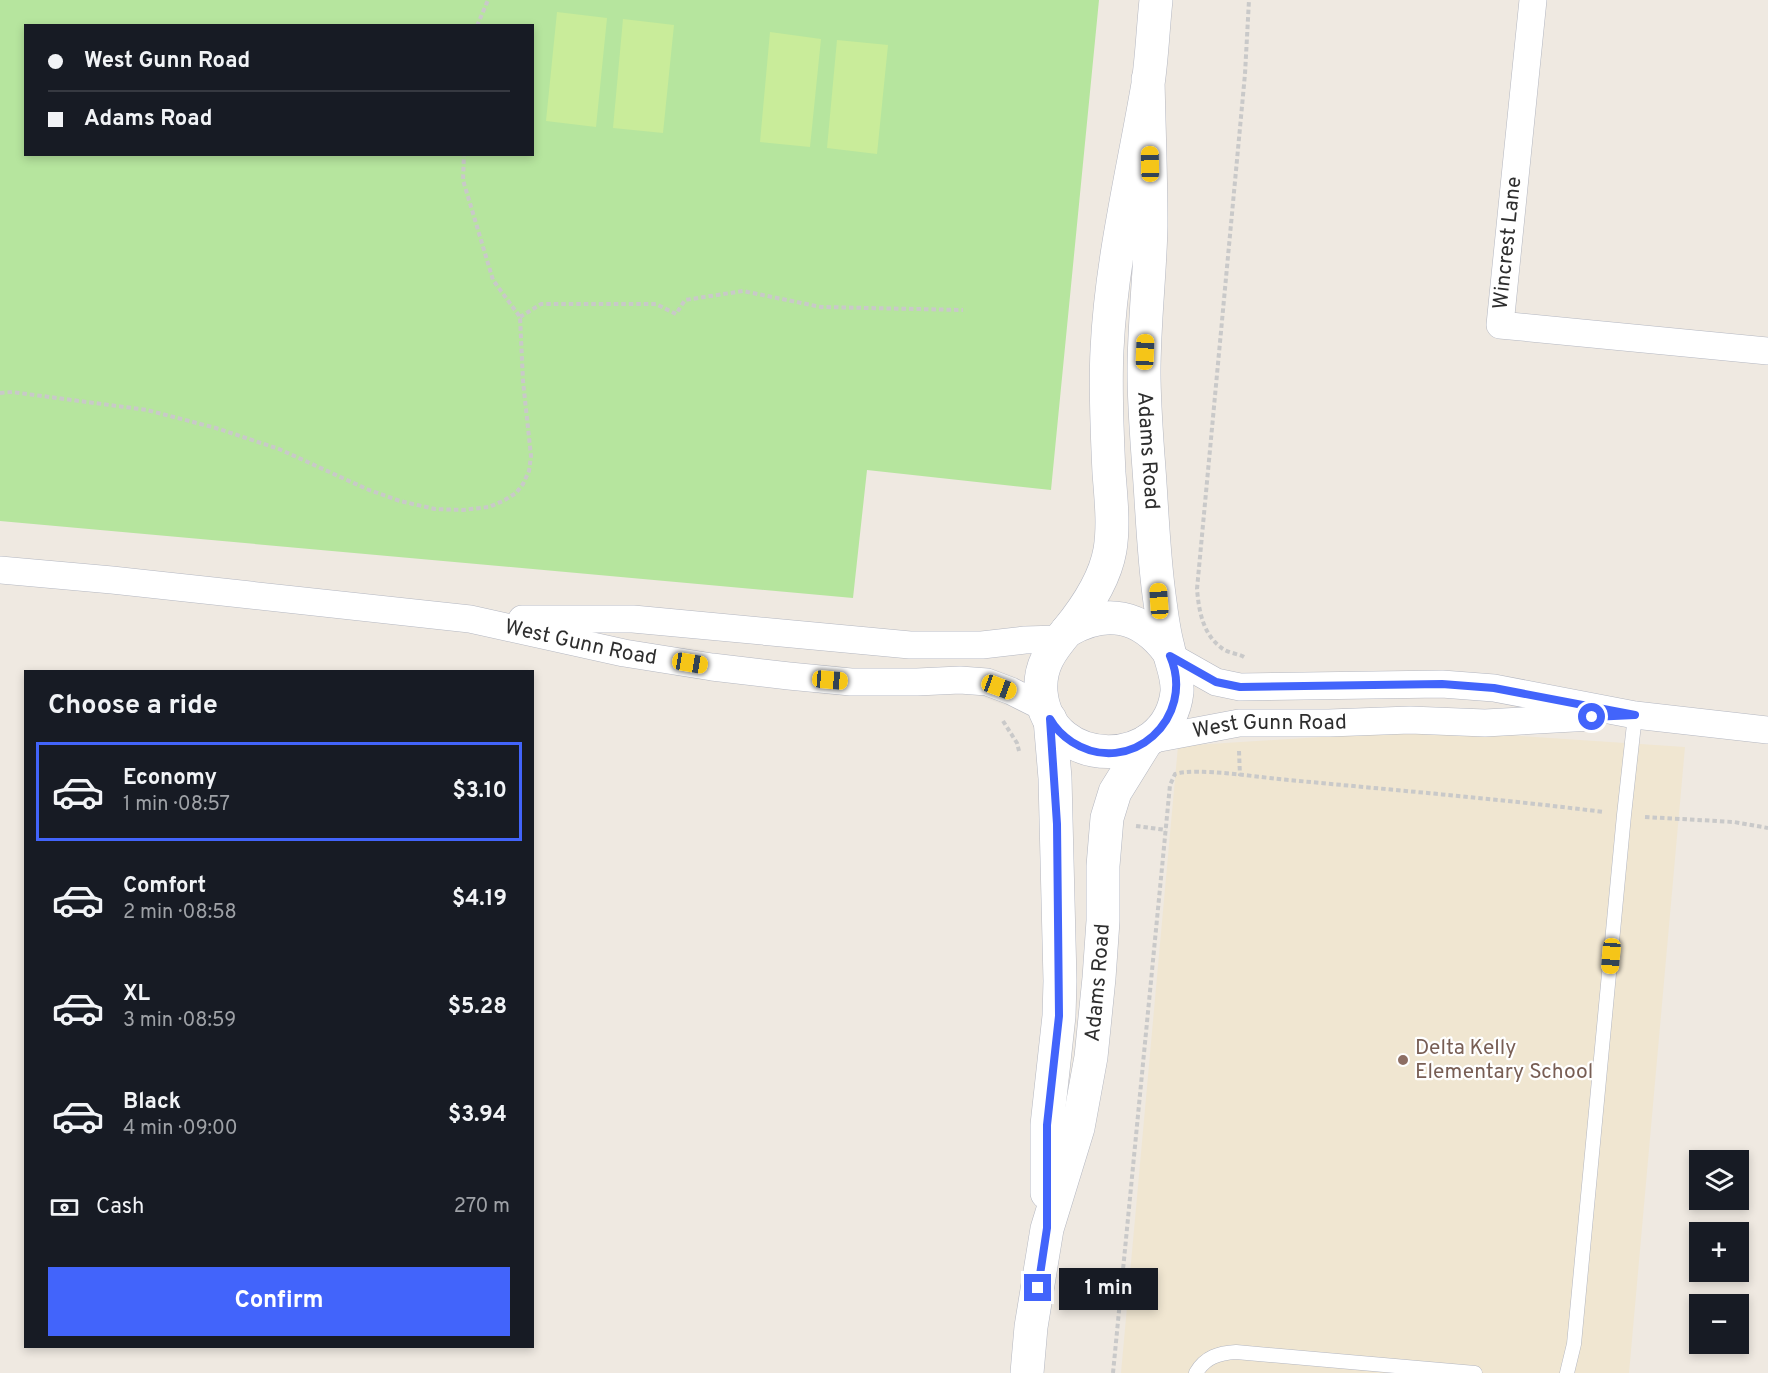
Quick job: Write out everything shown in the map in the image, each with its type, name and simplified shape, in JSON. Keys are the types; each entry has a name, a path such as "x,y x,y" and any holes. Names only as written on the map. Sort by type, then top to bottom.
{"main road":[{"name":"Adams Road","path":"1047,1228 1047,1125 1059,1016 1059,981 1056,789 1047,713 1041,691 1041,675 1046,658 1085,607 1099,582 1110,551 1112,527 1106,411 1107,348 1123,218 1148,79 1156,0"},
{"name":"Adams Road","path":"1027,1373 1031,1327 1047,1228 1078,1128 1091,1057 1100,978 1103,866 1107,818 1115,792 1148,741 1163,727 1172,712 1176,694 1177,680 1169,654 1159,601 1145,407 1146,316 1151,227 1148,79"},
{"name":"West Gunn Road","path":"1063,635 1081,623 1097,618 1114,617 1130,620 1145,628 1158,638 1169,654"},
{"name":"West Gunn Road","path":"1047,713 1065,737 1080,747 1097,752 1116,753 1133,749 1148,741"}],"street":[{"name":"Wincrest Lane","path":"1533,0 1500,325 1768,351"},
{"name":"West Gunn Road","path":"0,570 470,619 633,619 910,645 982,645 1063,635"},
{"name":"West Gunn Road","path":"470,619 624,653 723,668 851,681 960,680 987,682 1011,691 1047,713"},
{"name":"West Gunn Road","path":"1169,654 1216,682 1240,687 1442,684 1494,688 1635,715 1768,730"},
{"name":"West Gunn Road","path":"1148,741 1239,723 1410,720 1485,723 1635,715"}],"lane":[{"path":"1567,1373 1574,1344 1635,715"},
{"path":"1196,1373 1208,1359 1221,1353 1236,1352 1475,1373"}],"path":[{"path":"478,24 488,0"},
{"path":"1245,656 1224,650 1209,636 1199,612 1197,589 1244,86 1249,0"},
{"path":"0,393 12,392 147,410 216,428 279,449 369,490 400,501 435,509 464,510 489,507 516,493 529,471 531,456 523,381 520,317 492,280 463,180 464,156"},
{"path":"520,317 541,304 656,304 676,314 685,300 743,291 821,307 963,310"},
{"path":"1003,721 1017,743 1021,760"},
{"path":"1238,740 1240,776"},
{"path":"1113,1373 1170,784 1175,774 1184,771 1240,776 1542,804 1676,820 1734,822 1768,828"},
{"path":"1126,825 1166,830"}],"shaded area":[{"name":"Delta Kelly Elementary School","path":"1433,730 1685,747 1629,1373 1121,1373 1178,746"}],"green space":[{"path":"0,0 1099,0 1051,490 867,470 853,598 0,521"},
{"path":"557,12 607,18 596,127 546,121"},
{"path":"623,19 674,25 663,133 613,128"},
{"path":"770,32 821,39 810,147 760,142"},
{"path":"837,40 888,45 877,154 827,148"}],"place":[{"name":"Delta Kelly Elementary School","path":"1403,1060"}],"route":[{"path":"1038,1288 1047,1228 1047,1125 1059,1016 1057,824 1050,719 1065,737 1080,747 1097,752 1116,753 1133,749 1149,740 1163,727 1172,712 1177,680 1170,656 1216,682 1240,687 1442,684 1494,688 1635,715 1592,717"}]}
